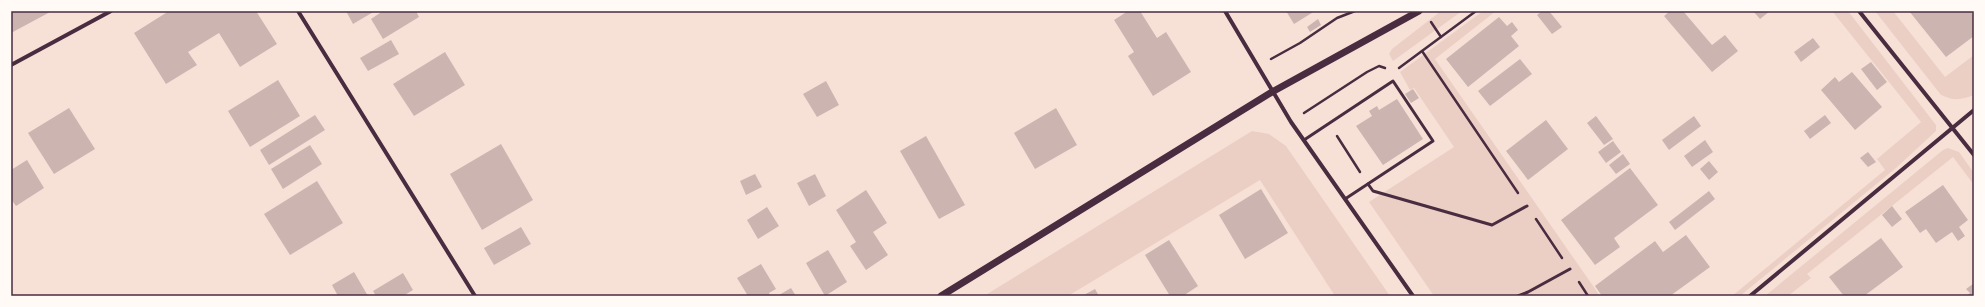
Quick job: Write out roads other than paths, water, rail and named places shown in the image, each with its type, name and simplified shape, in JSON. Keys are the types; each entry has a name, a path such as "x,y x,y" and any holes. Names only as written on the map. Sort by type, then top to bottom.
{"street":[{"path":"11,65 111,11"},
{"path":"298,11 475,296"},
{"path":"1225,11 1291,122 1413,296"},
{"path":"941,296 1272,92 1419,11"},
{"path":"1859,11 1974,155"},
{"path":"1750,296 1974,110"}],"lane":[{"path":"1304,140 1393,81 1433,141 1345,198"},
{"path":"1368,184 1373,191 1492,226 1527,206"},
{"path":"1518,296 1570,269"}]}
